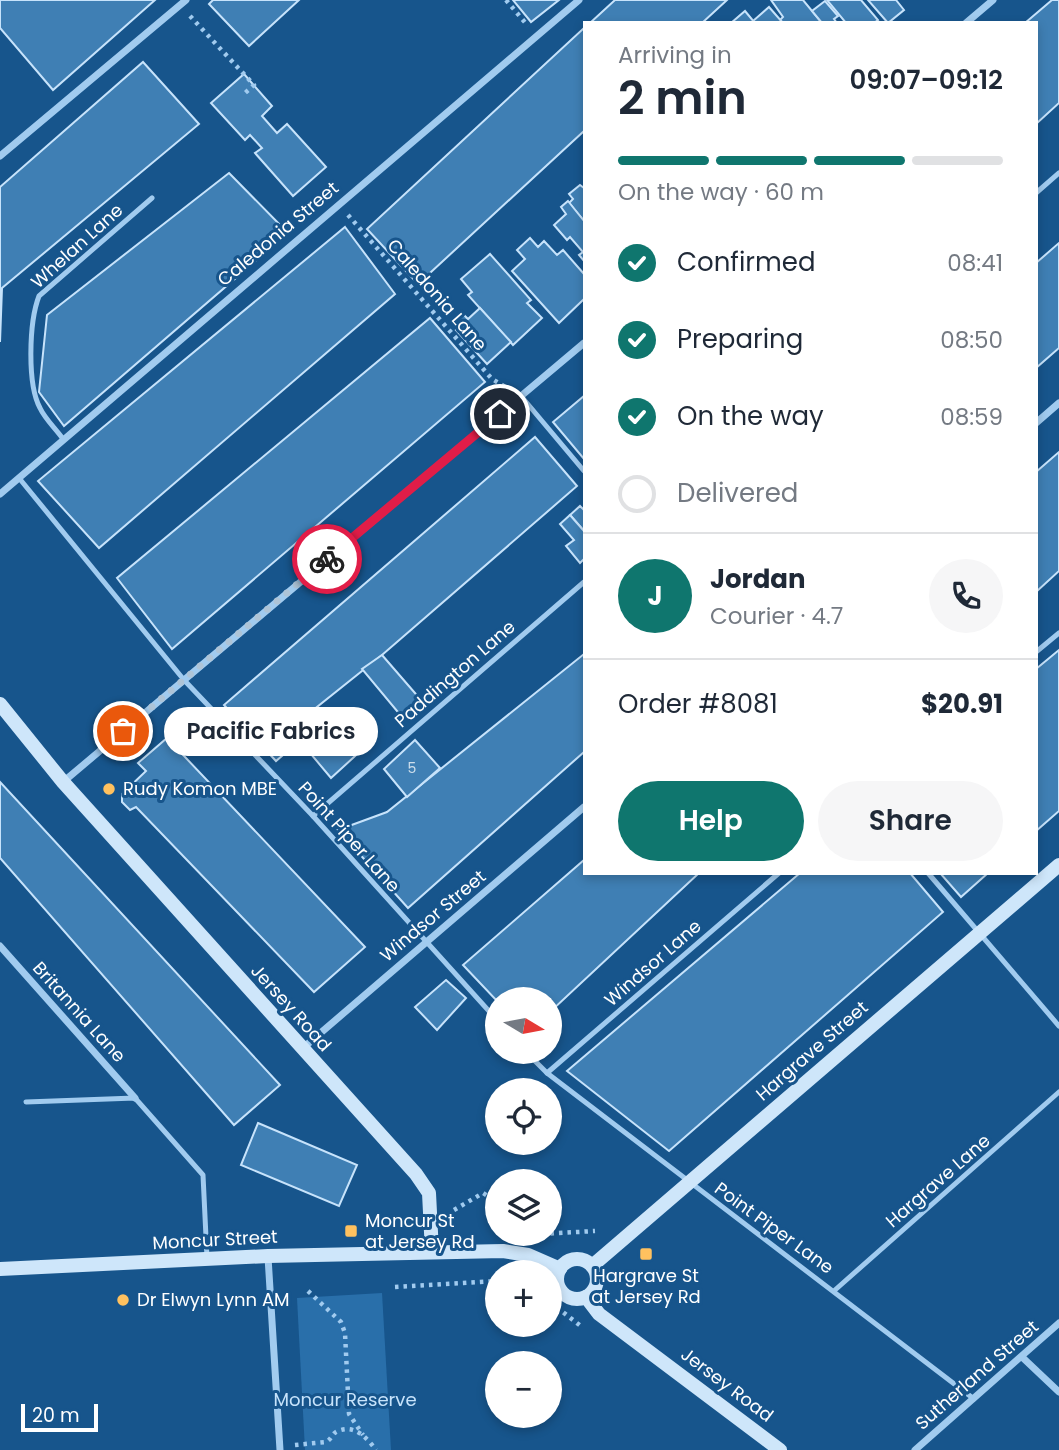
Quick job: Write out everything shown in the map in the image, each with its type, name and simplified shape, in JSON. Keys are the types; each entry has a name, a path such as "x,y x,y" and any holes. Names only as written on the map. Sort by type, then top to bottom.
{"street":[{"name":"Caledonia Street","path":"0,494 579,0"},
{"path":"968,21 993,0"},
{"path":"0,156 183,3"},
{"path":"63,782 583,344"},
{"path":"1038,421 1059,403"},
{"name":"Jersey Road","path":"0,704 63,782 416,1174 429,1193 432,1252"},
{"name":"Windsor Street","path":"301,1049 583,808"},
{"name":"Hargrave Street","path":"592,1266 1059,865"},
{"name":"Britannia Lane","path":"0,946 135,1098"},
{"path":"432,1252 503,1251 539,1260"},
{"name":"Moncur Street","path":"0,1269 268,1256 432,1252"},
{"path":"268,1256 280,1448"},
{"path":"562,1268 575,1260 592,1266 597,1283 586,1297 573,1299 562,1291"},
{"name":"Jersey Road","path":"586,1297 599,1314 780,1450"},
{"name":"Sutherland Street","path":"915,1450 1059,1323"},
{"path":"1022,1357 1059,1392"}],"lane":[{"path":"1038,191 1059,173"},
{"name":"Whelan Lane","path":"63,439 40,409 34,392 34,310 39,296 152,198"},
{"path":"521,396 583,470"},
{"name":"Point Piper Lane","path":"19,478 184,680 313,816 485,1007"},
{"name":"Paddington Lane","path":"313,816 583,583"},
{"path":"1038,650 1059,633"},
{"name":"Windsor Lane","path":"547,1073 777,875"},
{"path":"930,875 1059,1026"},
{"name":"Point Piper Lane","path":"538,1064 689,1183 835,1290 974,1399"},
{"name":"Hargrave Lane","path":"835,1290 1059,1092"},
{"path":"26,1102 135,1098"},
{"name":"Britannia Lane","path":"135,1098 203,1175 207,1259"}],"path":[{"path":"506,0 536,36"},
{"path":"183,3 254,85 245,93"},
{"name":"Caledonia Lane","path":"338,204 492,379 521,396"},
{"path":"454,1210 483,1192 485,1193"},
{"path":"562,1233 594,1231"},
{"path":"395,1287 485,1282"},
{"path":"309,1291 341,1322 345,1333 349,1414 376,1450"},
{"path":"280,1448 326,1442 334,1432 348,1429 363,1435"}],"green space":[{"name":"Moncur Reserve","path":"382,1293 391,1450 305,1450 297,1298"}],"building":[{"path":"0,0 155,0 53,90 0,28"},
{"path":"213,0 299,0 249,46 209,4"},
{"path":"513,0 559,0 531,22"},
{"path":"615,0 727,0 704,21 592,21"},
{"path":"771,0 803,0 820,21 781,21 783,17"},
{"path":"827,0 861,0 878,20 877,21 844,21"},
{"path":"868,0 896,0 904,10 890,21 886,21"},
{"path":"1052,0 1059,0 1059,103 1038,122 1038,21 1027,21"},
{"path":"825,1 838,16 834,19 836,21 820,21 812,11"},
{"path":"769,7 781,21 753,21"},
{"path":"745,11 753,21 733,21"},
{"path":"583,29 583,132 418,284 367,229"},
{"path":"143,62 199,124 2,288 0,342 0,187"},
{"path":"244,74 272,106 262,116 277,133 287,124 326,167 293,196 255,153 262,148 250,135 245,140 211,103"},
{"path":"229,173 288,233 64,426 39,392 47,315"},
{"path":"580,185 583,187 583,220 569,203 573,199 569,194"},
{"path":"568,201 583,220 583,252 570,237 567,240 554,225 566,214 561,207"},
{"path":"345,227 395,294 99,548 38,481"},
{"path":"530,238 538,247 544,241 557,255 563,250 583,273 583,300 559,323 512,271 525,259 517,250"},
{"path":"1059,243 1059,348 1038,366 1038,261"},
{"path":"490,254 531,300 527,303 542,318 513,345 468,295 472,292 461,279"},
{"path":"480,308 511,342 487,364 456,330 462,325 457,319 463,314 468,319"},
{"path":"430,318 485,382 172,649 117,578"},
{"path":"583,397 583,458 553,422"},
{"path":"535,437 577,486 382,655 287,731 297,743 276,761 224,705"},
{"path":"1059,452 1059,571 1038,590 1038,470"},
{"path":"580,506 583,509 583,530 570,515"},
{"path":"570,515 583,530 583,560 580,563 566,546 574,540 560,524"},
{"path":"1059,650 1059,811 1038,829 1038,667"},
{"path":"382,655 421,700 402,717 362,669"},
{"path":"583,655 583,753 408,908 338,830 387,812"},
{"path":"335,711 365,747 331,778 295,735 303,729 309,732"},
{"path":"167,738 365,947 314,992 136,807 130,810 122,802 122,794 146,771 138,763"},
{"path":"415,740 440,768 407,797 384,769"},
{"path":"0,782 280,1085 234,1125 0,858"},
{"path":"583,861 583,875 697,875 562,1001 562,987 485,988 463,965"},
{"path":"798,875 912,875 943,912 669,1151 567,1071"},
{"path":"942,875 986,875 961,897"},
{"path":"446,980 466,998 437,1030 415,1007"},
{"path":"258,1123 357,1165 339,1206 241,1165"}],"way so far":[{"path":"123,731 327,559"}],"place":[{"name":"Pacific Fabrics","path":"123,731"},
{"name":"Rudy Komon MBE","path":"109,789"},
{"name":"Moncur St at Jersey Rd","path":"351,1231"},
{"name":"Hargrave St at Jersey Rd","path":"646,1254"},
{"name":"Dr Elwyn Lynn AM","path":"123,1300"}],"route":[{"path":"327,559 500,414"}]}
